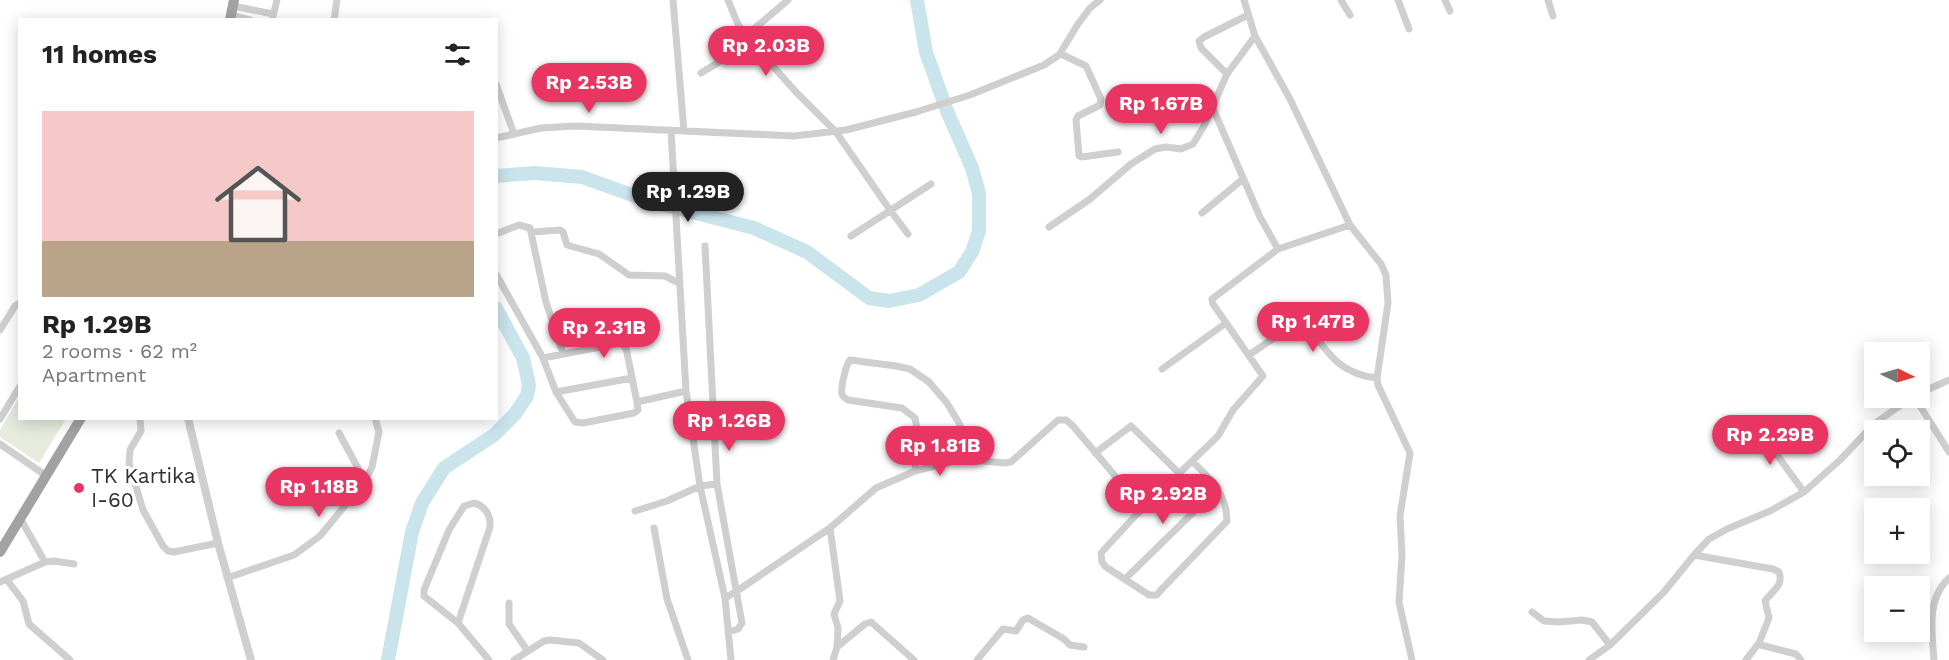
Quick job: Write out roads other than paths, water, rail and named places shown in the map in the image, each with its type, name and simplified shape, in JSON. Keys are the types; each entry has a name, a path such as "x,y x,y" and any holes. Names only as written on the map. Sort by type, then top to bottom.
{"highway":[{"path":"0,552 80,420"}],"street":[{"path":"232,10 273,17 277,0"},
{"path":"334,18 338,0"},
{"path":"674,0 684,131"},
{"path":"728,0 736,22 745,35 796,92 836,132 909,234"},
{"path":"701,73 752,42 755,28 788,0"},
{"path":"498,138 542,128 576,126 794,135 836,132 916,112 970,95 1044,65 1060,54 1078,24 1090,8 1100,0"},
{"path":"1244,0 1254,36 1290,99 1350,225 1381,264 1388,282 1388,303 1377,378 1378,385 1410,453 1401,516 1402,555 1399,602 1412,660"},
{"path":"1341,0 1350,15"},
{"path":"1398,0 1409,29"},
{"path":"1445,0 1450,11"},
{"path":"1548,0 1553,16"},
{"path":"232,10 246,18"},
{"path":"1227,74 1201,48 1199,41 1248,15"},
{"path":"1049,227 1090,199 1131,164 1155,149 1166,147 1181,149 1193,144 1204,126 1227,74 1254,36"},
{"path":"1060,54 1086,66 1101,99 1100,105 1078,116 1076,120 1079,156 1118,152"},
{"path":"498,90 514,134"},
{"path":"1212,106 1260,217 1278,249"},
{"path":"671,130 686,391 700,486 725,598 731,660"},
{"path":"1202,213 1244,179"},
{"path":"851,236 931,184"},
{"path":"498,233 519,225 527,226 532,232 546,302 563,354"},
{"path":"1193,462 1218,488 1227,517 1225,524 1160,591 1149,595 1106,567 1102,562 1101,553 1218,436 1233,410 1263,376 1211,301 1213,297 1278,249 1350,225"},
{"path":"532,232 560,230 563,232 567,245 599,254 624,274 664,276 679,283"},
{"path":"705,246 717,484 742,626 728,632"},
{"path":"498,278 543,358 556,392 574,422 580,423 634,413 638,410 626,348 621,343 543,358"},
{"path":"0,330 18,304"},
{"path":"1249,355 1296,323 1302,322 1334,359 1351,373 1377,378"},
{"path":"1161,369 1226,323"},
{"path":"915,471 917,429 915,418 902,408 850,400 844,397 842,392 846,365 850,360 909,369 929,382 947,403 959,423 965,437 969,459"},
{"path":"556,392 632,378"},
{"path":"1930,389 1948,383"},
{"path":"0,419 18,389"},
{"path":"637,402 686,391"},
{"path":"1589,660 1610,645 1664,592 1709,539 1770,511 1804,492 1840,460 1874,424 1898,408"},
{"path":"1920,408 1949,452"},
{"path":"141,420 141,431 130,450 129,463 143,510 163,546 168,551 174,552 218,543"},
{"path":"188,420 227,578 251,660"},
{"path":"227,578 299,552 320,536 365,481 374,461 378,427 376,420"},
{"path":"725,598 830,528 876,488 915,471 969,459 1011,462 1054,422 1061,420 1066,420 1073,426 1143,509"},
{"path":"1095,453 1131,426 1180,474"},
{"path":"1756,426 1804,492"},
{"path":"339,432 365,481"},
{"path":"0,444 45,475"},
{"path":"635,511 667,501 700,486 717,484"},
{"path":"1125,579 1218,488"},
{"path":"458,623 490,526 486,510 474,503 464,506 451,526 423,593 426,599 458,623 489,660"},
{"path":"20,518 45,562"},
{"path":"654,528 667,599 688,660"},
{"path":"830,528 840,601 834,614 838,628 837,647 833,660"},
{"path":"1694,555 1779,572 1780,585 1765,601 1769,618 1759,638 1759,643 1746,660"},
{"path":"70,660 29,624 24,603 4,581 45,562 57,561 74,564"},
{"path":"1934,660 1931,625 1933,608 1941,586 1949,578"},
{"path":"509,603 509,624 527,650"},
{"path":"1532,612 1544,621 1587,620 1592,622 1610,645"},
{"path":"977,660 1003,629 1016,631 1023,620 1028,618 1064,639 1070,645 1084,647"},
{"path":"837,647 865,624 871,622 914,660"},
{"path":"514,660 544,641 573,642 586,647 603,660"},
{"path":"1759,643 1796,654 1802,660"}],"waterway":[{"path":"498,176 535,173 582,177 646,200 754,228 807,252 869,298 889,301 919,295 959,272 972,252 979,231 979,193 972,168 947,111 926,52 917,0"},
{"path":"388,660 412,532 422,503 444,468 494,435 515,414 527,396 529,385 523,358 498,312"}],"place":[{"name":"TK Kartika I-60","path":"79,488"}]}
